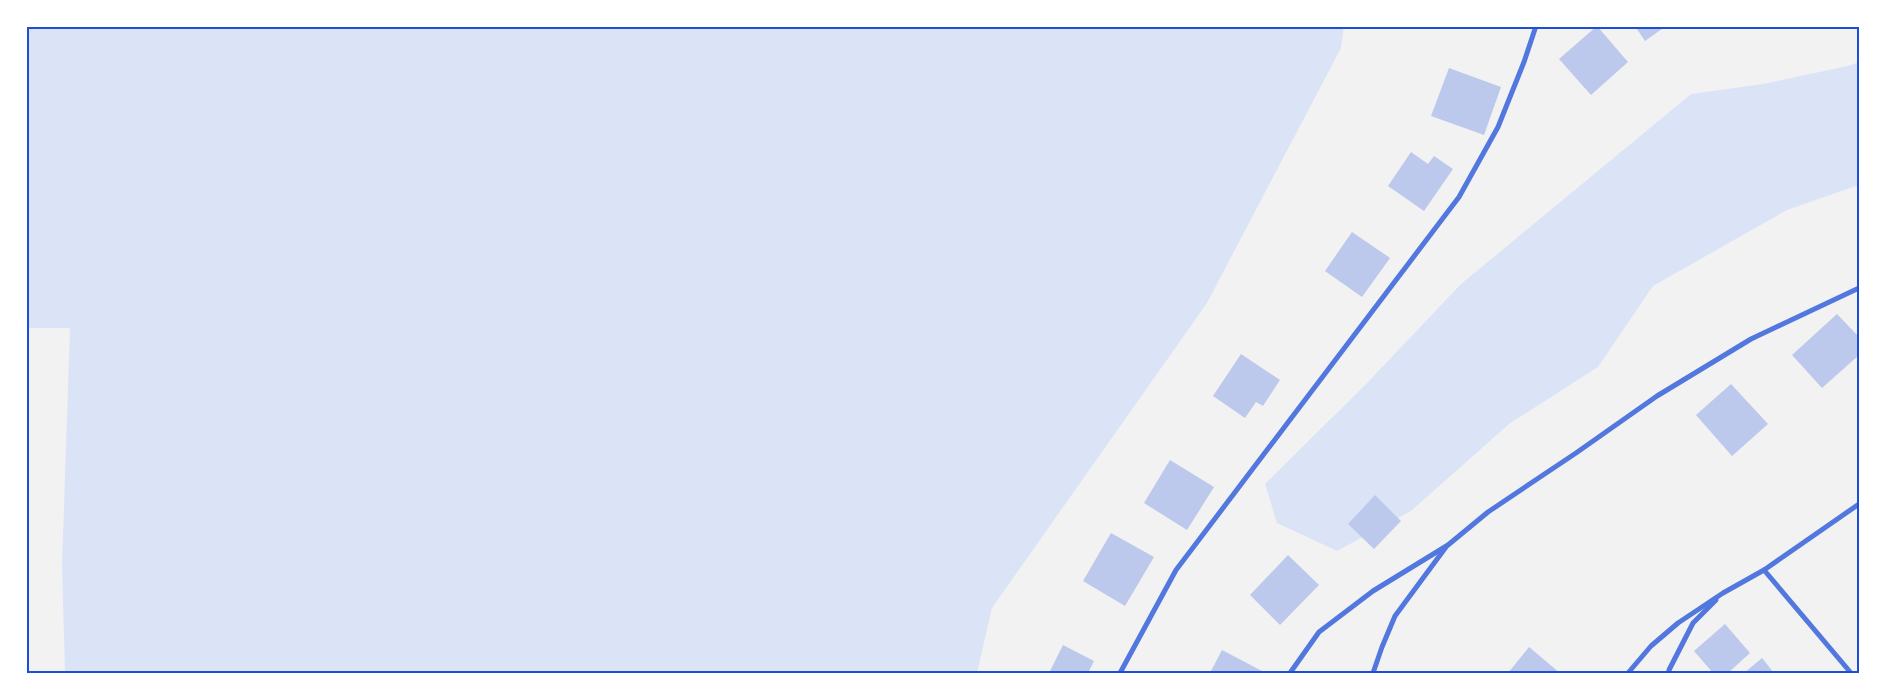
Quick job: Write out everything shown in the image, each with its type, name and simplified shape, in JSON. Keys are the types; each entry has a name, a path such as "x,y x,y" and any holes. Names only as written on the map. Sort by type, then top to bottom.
{"street":[{"path":"1120,673 1176,570 1459,197 1498,127 1524,62 1534,27"},
{"path":"1290,673 1319,632 1373,591 1448,545 1488,512 1657,396 1751,339 1859,288"},
{"path":"1628,673 1651,646 1678,623 1723,593 1764,570 1859,504"},
{"path":"1373,673 1395,616 1448,545"},
{"path":"1764,570 1851,673"},
{"path":"1669,673 1693,623 1723,593"}],"shaded area":[{"path":"26,26 1344,26 1341,48 1207,303 992,608 977,673 65,673 62,565 70,328 26,328"},
{"path":"1859,62 1859,185 1787,210 1653,286 1598,367 1509,424 1411,511 1337,551 1277,523 1265,484 1367,383 1461,284 1691,94 1763,84"}],"building":[{"path":"1597,26 1628,62 1591,95 1559,59"},
{"path":"1635,26 1666,26 1645,41"},
{"path":"1449,68 1501,87 1484,135 1431,116"},
{"path":"1411,152 1428,164 1434,156 1453,169 1424,211 1388,186"},
{"path":"1352,232 1390,258 1362,297 1325,271"},
{"path":"1837,314 1859,337 1859,355 1822,388 1792,355"},
{"path":"1241,354 1280,380 1263,406 1256,402 1245,418 1213,396"},
{"path":"1731,384 1768,424 1732,456 1696,415"},
{"path":"1170,460 1214,487 1187,530 1144,503"},
{"path":"1375,495 1401,521 1374,549 1348,524"},
{"path":"1111,533 1154,557 1125,606 1083,581"},
{"path":"1288,555 1319,585 1280,625 1250,595"},
{"path":"1725,624 1750,653 1728,673 1713,673 1694,651"},
{"path":"1063,645 1094,661 1088,673 1049,673"},
{"path":"1529,647 1560,673 1508,673"},
{"path":"1222,650 1262,671 1262,673 1210,673"},
{"path":"1762,658 1774,673 1744,673"}]}
